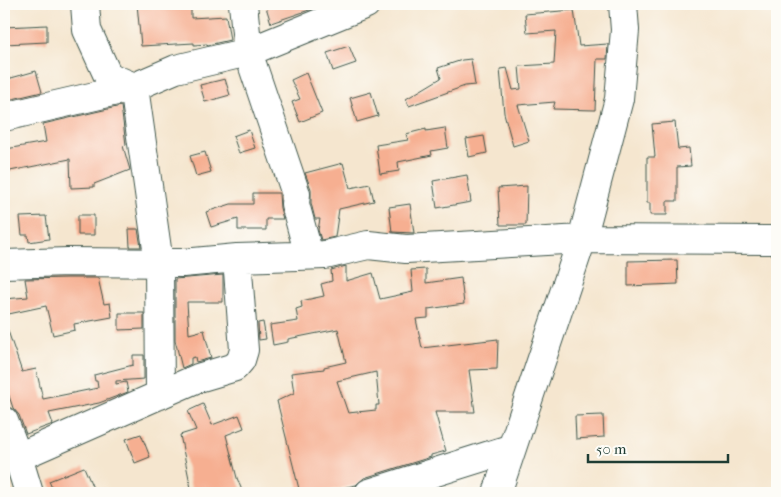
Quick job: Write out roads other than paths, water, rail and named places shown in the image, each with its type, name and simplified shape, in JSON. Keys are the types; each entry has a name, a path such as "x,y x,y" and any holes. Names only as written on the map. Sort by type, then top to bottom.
{"street":[{"path":"85,4 87,30 108,76 134,87"},
{"path":"243,4 248,52 296,194 295,204 309,254"},
{"path":"4,117 134,87 176,69 248,52 366,4"},
{"path":"497,493 582,239 619,98 625,30 623,4"},
{"path":"134,87 158,264 160,396"},
{"path":"4,264 68,262 183,263 309,254 325,255 368,245 406,249 582,239 777,240"},
{"path":"18,457 198,378 235,367 242,360 244,350 238,258"},
{"path":"4,420 29,493"},
{"path":"369,493 512,448"}]}
